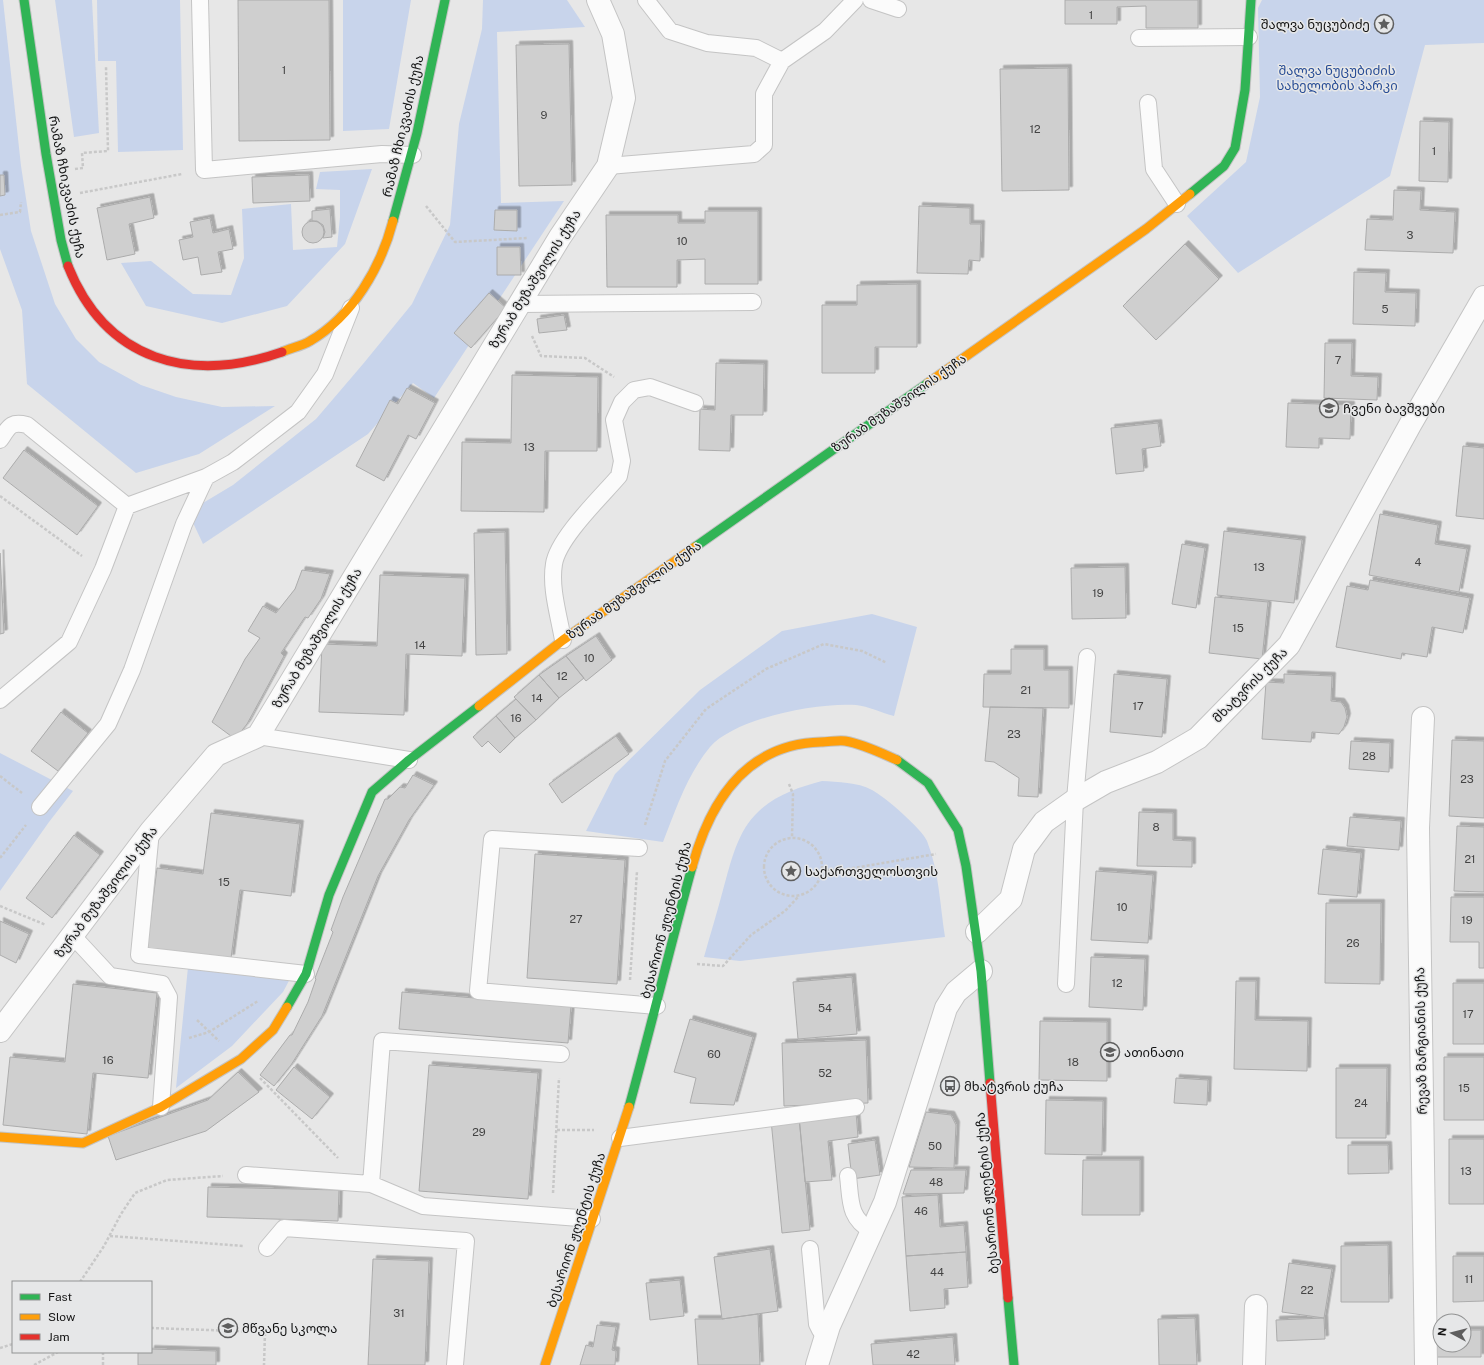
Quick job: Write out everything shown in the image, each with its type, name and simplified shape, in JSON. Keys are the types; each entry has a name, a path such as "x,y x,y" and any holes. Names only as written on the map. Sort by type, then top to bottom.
{"street":[{"name":"რამაზ ჩხიკვაძის ქუჩა","path":"24,0 46,156 61,236 70,272 86,302 103,324 131,347 156,359 183,366 215,366 248,362 278,354 312,340 353,303 378,264 384,251 412,155 445,0"},
{"name":"ზურაბ მუზაშვილის ქუჩა","path":"0,1031 152,831 216,754 258,736 560,237 608,166 624,98 612,34 598,0"},
{"name":"ზურაბ მუზაშვილის ქუჩა","path":"0,1137 83,1143 161,1107 241,1059 273,1030 306,974 329,895 372,792 409,760 563,640 1146,229 1224,166 1235,148 1245,90 1251,0"},
{"name":"მხატვრის ქუჩა","path":"977,932 1011,899 1024,849 1044,822 1074,800 1106,782 1157,762 1198,738 1289,645 1410,425 1484,297"},
{"name":"რევაზ მარგიანის ქუჩა","path":"1423,718 1418,828 1426,1365"},
{"name":"ბესარიონ ჟღენტის ქუჩა","path":"545,1365 620,1134 657,1006 674,932 695,856 715,807 735,780 758,759 786,746 813,742 845,741 877,751 902,763 928,783 958,830 966,866 982,971 1014,1365"},
{"path":"817,1365 826,1336 885,1202 946,1008 956,992 982,971"},
{"path":"1254,1365 1256,1306"}],"lane":[{"path":"200,0 204,170 382,154 412,155"},
{"path":"646,0 670,31 707,43 756,48 782,61"},
{"path":"608,166 754,154 764,145 764,94 782,61 825,31 855,0"},
{"path":"871,0 898,9"},
{"path":"1139,38 1249,37"},
{"path":"1148,103 1154,169 1177,204"},
{"path":"520,304 753,302"},
{"path":"0,700 69,642 103,569 127,506 206,477 233,462 298,412 325,374 353,303"},
{"path":"563,640 554,583 554,564 560,544 619,476 622,461 614,420 622,402 634,390 650,387 695,403"},
{"path":"0,440 12,424 18,423 27,425 127,506"},
{"path":"40,807 108,724 132,670 184,524 206,477"},
{"path":"1066,984 1074,800 1087,657"},
{"path":"258,736 409,760"},
{"path":"152,831 139,954 306,974"},
{"path":"639,848 492,839 478,991 657,1006"},
{"path":"72,935 110,976 162,984 169,997 161,1107"},
{"path":"372,1178 382,1041 561,1054"},
{"path":"620,1134 856,1108"},
{"path":"246,1175 372,1178 422,1206 592,1219"},
{"path":"848,1176 852,1211 857,1220 872,1231"},
{"path":"267,1248 284,1228 466,1241 455,1365"},
{"path":"810,1249 817,1324 826,1336"}],"path":[{"path":"74,169 83,168 82,153 108,151 106,66"},
{"path":"79,193 204,170"},
{"path":"0,215 20,212 21,202"},
{"path":"436,218 455,242 520,238"},
{"path":"529,329 541,356 585,358 634,390"},
{"path":"0,496 69,547 103,569"},
{"path":"789,784 793,794 792,838"},
{"path":"0,858 40,807"},
{"path":"697,964 723,966 751,935 785,911 798,897 815,887 820,880 822,861 813,845 805,841 792,838 779,841 766,854 763,863 764,873 767,882 772,889 780,894 798,897"},
{"path":"822,870 842,870 933,854"},
{"path":"0,906 43,923"},
{"path":"167,1036 192,1038 209,1032 262,998"},
{"path":"551,1216 561,1054"},
{"path":"258,1077 341,1161 372,1178"},
{"path":"557,1130 620,1134"},
{"path":"81,1281 135,1193 167,1180 246,1175"},
{"path":"109,1236 267,1248"},
{"path":"152,1328 265,1332 264,1365"},
{"path":"0,1348 12,1344"},
{"path":"34,1365 56,1353"},
{"path":"103,1353 103,1365"}],"green space":[{"path":"0,0 3,0 21,166 31,231 55,304 76,339 99,362 141,385 176,397 222,407 275,406 199,454 136,473 27,384 22,310 0,249"},
{"path":"55,0 92,0 99,133 74,137"},
{"path":"97,0 180,0 183,150 118,152 116,61 98,61"},
{"path":"343,0 411,0 389,129 343,131"},
{"path":"483,0 567,0 585,27 497,32 501,203 564,201 434,398 413,383 368,434 203,544 188,512 233,485 316,419 412,304 450,225 459,124 482,29"},
{"name":"შალვა ნუცუბიძის სახელობის პარკი","path":"1262,0 1484,0 1484,43 1425,45 1390,176 1238,273 1187,216 1246,162 1260,97 1258,8"},
{"path":"372,169 345,244 287,306 222,323 146,306 121,263 151,261 193,294 231,295 244,258 242,209 291,204 293,250 337,247 340,217 340,190 316,189 320,172"},
{"path":"872,614 917,627 894,716 861,706 840,705 800,709 757,720 722,737 710,747 688,781 663,842 586,831 615,774 700,690 782,631"},
{"path":"0,753 73,791 0,891"},
{"path":"822,781 854,784 866,787 878,793 902,813 924,836 931,852 939,888 945,937 740,961 704,957 732,858 740,837 751,819 766,805 780,796 796,789"},
{"path":"188,967 291,977 283,992 232,1046 176,1088"}],"building":[{"path":"238,0 329,0 330,140 239,141"},
{"path":"1065,0 1198,0 1198,28 1146,28 1146,6 1117,7 1117,24 1065,24"},
{"path":"569,44 572,185 519,186 516,45"},
{"path":"1068,68 1069,190 1002,191 1000,69"},
{"path":"1420,121 1449,122 1448,182 1419,181"},
{"path":"0,175 4,175 5,195 0,196"},
{"path":"309,175 310,201 253,203 252,177"},
{"path":"1394,190 1421,191 1420,210 1455,212 1453,253 1365,250 1367,219 1393,220"},
{"path":"150,197 154,218 129,224 135,254 107,260 97,208"},
{"path":"919,206 970,208 970,224 981,224 980,261 969,260 968,274 917,273"},
{"path":"330,209 332,237 323,238 325,232 323,225 317,221 312,221 312,211"},
{"path":"495,210 517,210 517,231 494,230"},
{"path":"705,211 758,211 758,284 705,284 705,259 677,260 677,287 607,287 606,215 678,215 678,223 705,223"},
{"path":"210,218 213,233 229,229 233,249 218,252 222,272 201,275 198,257 183,260 179,240 193,237 190,222"},
{"path":"313,221 321,224 324,232 321,240 313,243 305,240 302,232 305,224"},
{"path":"1185,244 1219,279 1156,340 1123,306"},
{"path":"497,247 520,247 521,275 497,275"},
{"path":"1354,272 1386,273 1385,292 1416,293 1415,326 1353,324"},
{"path":"917,284 917,347 875,347 875,373 822,373 822,305 857,305 857,285"},
{"path":"489,293 506,308 471,348 454,333"},
{"path":"564,315 567,330 539,333 537,319"},
{"path":"1325,343 1352,343 1351,376 1378,377 1377,400 1324,398"},
{"path":"716,363 764,364 763,415 731,415 730,451 699,450 700,409 715,410"},
{"path":"512,375 598,377 597,451 545,451 544,512 461,511 462,442 511,443"},
{"path":"407,388 435,403 416,439 408,435 384,481 356,466 390,400 398,404"},
{"path":"1288,403 1351,405 1350,439 1319,438 1319,448 1286,447"},
{"path":"1158,423 1161,446 1142,449 1144,471 1116,474 1111,428"},
{"path":"1463,446 1484,448 1484,519 1456,516"},
{"path":"24,450 98,506 77,535 3,478"},
{"path":"1380,514 1438,525 1435,544 1467,549 1459,592 1369,575"},
{"path":"1224,531 1302,540 1294,603 1217,595"},
{"path":"505,532 507,654 476,655 474,533"},
{"path":"1182,544 1205,548 1196,608 1172,604"},
{"path":"0,553 4,633 0,634"},
{"path":"1125,567 1126,618 1072,619 1071,568"},
{"path":"302,570 330,574 321,599 308,618 305,617 281,653 284,656 247,724 235,739 212,722 245,659 260,638 248,631 263,606 276,613 295,589"},
{"path":"380,575 465,578 462,656 406,654 404,715 319,712 322,644 377,646"},
{"path":"1370,580 1470,598 1463,633 1432,627 1427,657 1402,653 1401,659 1336,647 1347,586 1368,590"},
{"path":"1215,597 1268,602 1262,659 1209,653"},
{"path":"596,636 612,660 586,681 566,656"},
{"path":"1011,649 1044,649 1044,670 1069,670 1069,708 983,707 984,674 1011,674"},
{"path":"566,656 584,678 559,698 539,675"},
{"path":"1114,674 1167,679 1162,737 1110,732"},
{"path":"1284,674 1332,676 1331,701 1341,702 1345,708 1347,717 1344,727 1339,734 1312,732 1311,742 1262,739 1266,682 1284,683"},
{"path":"539,675 559,698 536,720 514,697"},
{"path":"516,699 536,720 515,738 496,716"},
{"path":"990,707 1043,708 1038,797 1018,796 1019,778 994,762 985,761"},
{"path":"61,712 88,733 58,771 31,751"},
{"path":"496,716 515,738 500,753 488,741 482,747 473,737"},
{"path":"616,736 629,754 562,803 549,784"},
{"path":"1452,740 1484,741 1484,818 1449,816"},
{"path":"1351,741 1390,743 1389,772 1349,769"},
{"path":"413,775 434,785 409,820 378,876 322,1016 291,1065 274,1086 260,1075 290,1035 292,1035 308,1002 316,979 315,978 333,932 331,930 343,897 385,799 388,799 400,787 405,788"},
{"path":"1139,812 1173,813 1173,840 1192,841 1192,867 1137,866"},
{"path":"211,813 300,824 291,896 240,890 231,958 147,948 157,868 203,874"},
{"path":"1350,817 1401,821 1399,850 1347,846"},
{"path":"1457,826 1484,827 1484,892 1454,891"},
{"path":"74,835 100,855 52,918 26,898"},
{"path":"1323,849 1361,853 1357,897 1318,894"},
{"path":"535,854 625,860 617,984 527,978"},
{"path":"1096,871 1153,875 1148,943 1091,940"},
{"path":"1451,897 1484,897 1484,968 1479,968 1479,942 1450,942"},
{"path":"1326,903 1381,903 1380,984 1325,983"},
{"path":"0,921 29,934 16,963 0,955"},
{"path":"1091,957 1145,959 1143,1010 1089,1007"},
{"path":"852,977 857,1034 798,1039 793,982"},
{"path":"1236,981 1256,981 1255,1020 1308,1021 1307,1071 1234,1069"},
{"path":"1453,983 1484,983 1484,1044 1453,1044"},
{"path":"73,984 157,993 148,1078 93,1073 87,1134 3,1125 10,1057 65,1062"},
{"path":"402,992 571,1006 568,1043 399,1029"},
{"path":"690,1019 753,1037 734,1105 690,1103 696,1078 674,1072"},
{"path":"1040,1021 1107,1022 1107,1081 1039,1080"},
{"path":"866,1040 868,1103 784,1106 782,1043"},
{"path":"1444,1057 1484,1057 1484,1120 1444,1120"},
{"path":"429,1065 538,1073 528,1199 419,1191"},
{"path":"294,1067 330,1097 312,1119 276,1090"},
{"path":"1336,1068 1387,1068 1386,1138 1336,1138"},
{"path":"238,1072 259,1092 206,1131 116,1160 108,1136 208,1100"},
{"path":"1176,1078 1208,1080 1207,1105 1174,1103"},
{"path":"1046,1100 1103,1101 1102,1155 1045,1154"},
{"path":"856,1112 858,1137 828,1141 832,1180 805,1182 799,1117"},
{"path":"926,1112 951,1115 956,1125 954,1168 909,1167"},
{"path":"799,1117 810,1230 782,1233 771,1120"},
{"path":"1449,1139 1484,1139 1484,1204 1449,1204"},
{"path":"875,1140 880,1175 852,1179 848,1144"},
{"path":"1348,1145 1388,1145 1389,1173 1348,1174"},
{"path":"1083,1160 1140,1160 1140,1215 1082,1215"},
{"path":"911,1170 966,1170 964,1193 903,1194"},
{"path":"208,1187 339,1190 338,1221 207,1217"},
{"path":"938,1195 940,1227 964,1225 966,1252 906,1256 902,1197"},
{"path":"1388,1245 1389,1302 1341,1302 1341,1246"},
{"path":"770,1249 778,1311 722,1319 714,1257"},
{"path":"966,1252 968,1287 944,1289 945,1308 910,1311 906,1256"},
{"path":"1453,1256 1484,1256 1484,1301 1453,1302"},
{"path":"373,1259 429,1261 425,1365 368,1365"},
{"path":"1289,1263 1332,1269 1324,1318 1282,1312"},
{"path":"680,1280 684,1316 650,1320 646,1283"},
{"path":"758,1314 760,1365 698,1365 695,1319 722,1319"},
{"path":"1195,1318 1197,1365 1159,1365 1158,1319"},
{"path":"1324,1318 1325,1339 1277,1341 1276,1320"},
{"path":"597,1325 616,1327 612,1350 616,1351 615,1365 580,1365 586,1345 593,1347"},
{"path":"1472,1330 1481,1330 1481,1357 1435,1357 1435,1353 1472,1353"},
{"path":"953,1337 955,1365 873,1365 871,1344"},
{"path":"152,1349 216,1351 216,1365 138,1365 138,1353 152,1353"}],"traffic: fast":[{"path":"24,0 46,154 61,240 68,266"},
{"path":"393,221 417,133 445,0"},
{"path":"1190,194 1224,166 1235,148 1245,90 1251,0"},
{"path":"695,547 928,383"},
{"path":"287,1007 306,974 329,895 372,792 409,760 479,706"},
{"path":"897,760 928,783 958,830 966,866 981,971 990,1083"},
{"path":"629,1107 692,867"},
{"path":"1008,1298 1014,1365"}],"traffic: slow":[{"path":"928,383 1146,229 1190,194"},
{"path":"282,352 307,343 325,331 352,304 373,273 388,238 393,221"},
{"path":"479,706 563,640 695,547"},
{"path":"692,867 709,820 721,799 735,780 752,765 772,753 795,745 842,741 865,746 897,760"},
{"path":"0,1137 83,1143 161,1107 241,1059 273,1030 287,1007"},
{"path":"545,1365 629,1107"}],"traffic: jam":[{"path":"68,266 84,298 105,324 128,343 155,357 184,364 215,365 248,361 282,352"},
{"path":"990,1083 1008,1298"}],"place":[{"name":"შალვა ნუცუბიძე","path":"1384,24"},
{"name":"Ჩვენი ბავშვები","path":"1329,408"},
{"name":"საქართველოსთვის","path":"791,871"},
{"name":"ათინათი","path":"1110,1052"},
{"name":"მხატვრის ქუჩა","path":"950,1086"},
{"name":"მწვანე სკოლა","path":"228,1328"}]}
